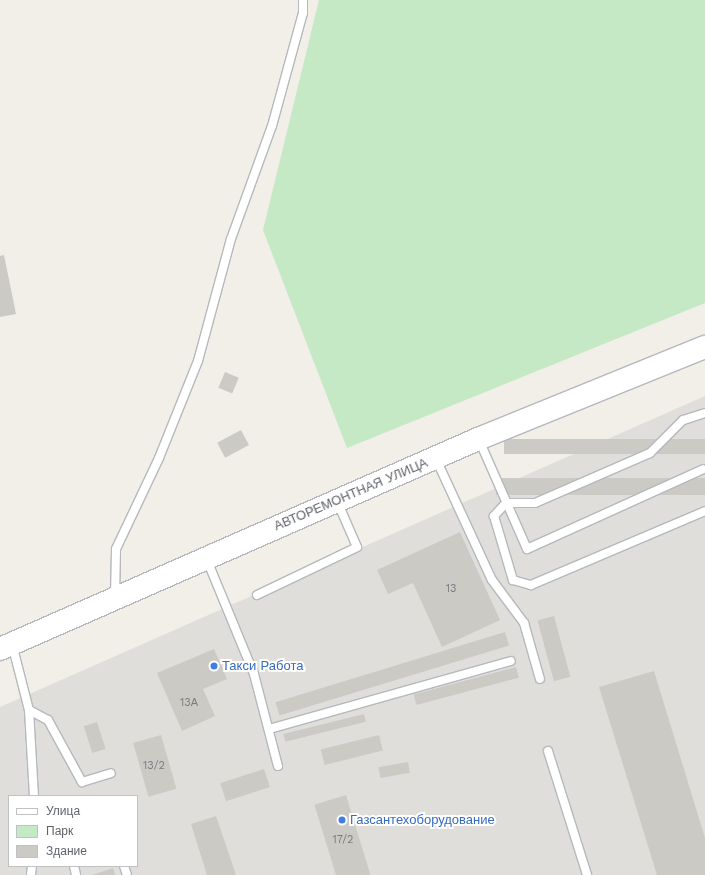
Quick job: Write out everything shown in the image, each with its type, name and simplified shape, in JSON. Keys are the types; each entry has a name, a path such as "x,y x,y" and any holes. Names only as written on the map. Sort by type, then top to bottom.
{"main road":[{"name":"АВТОРЕМОНТНАЯ УЛИЦА","path":"6,646 478,439 705,347"}],"lane":[{"path":"115,598 116,549 159,458 198,362 231,239 272,126 303,13 303,0"},
{"path":"705,412 683,420 650,453 535,503 506,503 494,516 513,580 531,585 705,511"},
{"path":"478,439 526,549 703,469"},
{"path":"436,458 492,580 524,623 540,679"},
{"path":"257,595 357,547 337,500"},
{"path":"206,557 254,674 278,766"},
{"path":"6,646 29,710 34,795"},
{"path":"269,729 511,660"},
{"path":"29,710 48,720 82,782 111,772"},
{"path":"548,751 587,875"}],"shaded area":[{"path":"705,396 705,875 0,875 0,707"}],"green space":[{"path":"319,0 705,0 705,303 347,448 263,230"}],"building":[{"path":"4,255 16,314 0,317 0,256"},
{"path":"225,372 239,378 232,394 218,388"},
{"path":"241,430 249,445 225,458 217,443"},
{"path":"504,439 705,439 705,454 504,454"},
{"path":"496,478 705,478 705,495 496,495"},
{"path":"460,532 500,620 442,647 413,583 388,594 377,570"},
{"path":"554,616 570,677 554,681 538,620"},
{"path":"505,632 509,645 280,716 275,702"},
{"path":"214,649 227,679 203,689 215,716 182,731 157,673"},
{"path":"516,667 519,678 416,705 414,694"},
{"path":"654,671 705,838 705,875 657,875 599,687"},
{"path":"364,714 366,722 285,742 283,734"},
{"path":"97,722 106,749 92,753 84,726"},
{"path":"161,735 176,789 149,797 133,743"},
{"path":"379,735 383,751 325,765 321,750"},
{"path":"408,762 410,773 380,778 378,767"},
{"path":"264,769 270,787 226,801 220,783"},
{"path":"346,795 370,875 336,875 314,805"},
{"path":"216,816 236,875 207,875 191,824"},
{"path":"113,868 115,875 92,875"}],"place":[{"name":"Такси Работа","path":"214,666"},
{"name":"Газсантехоборудование","path":"342,820"}]}
